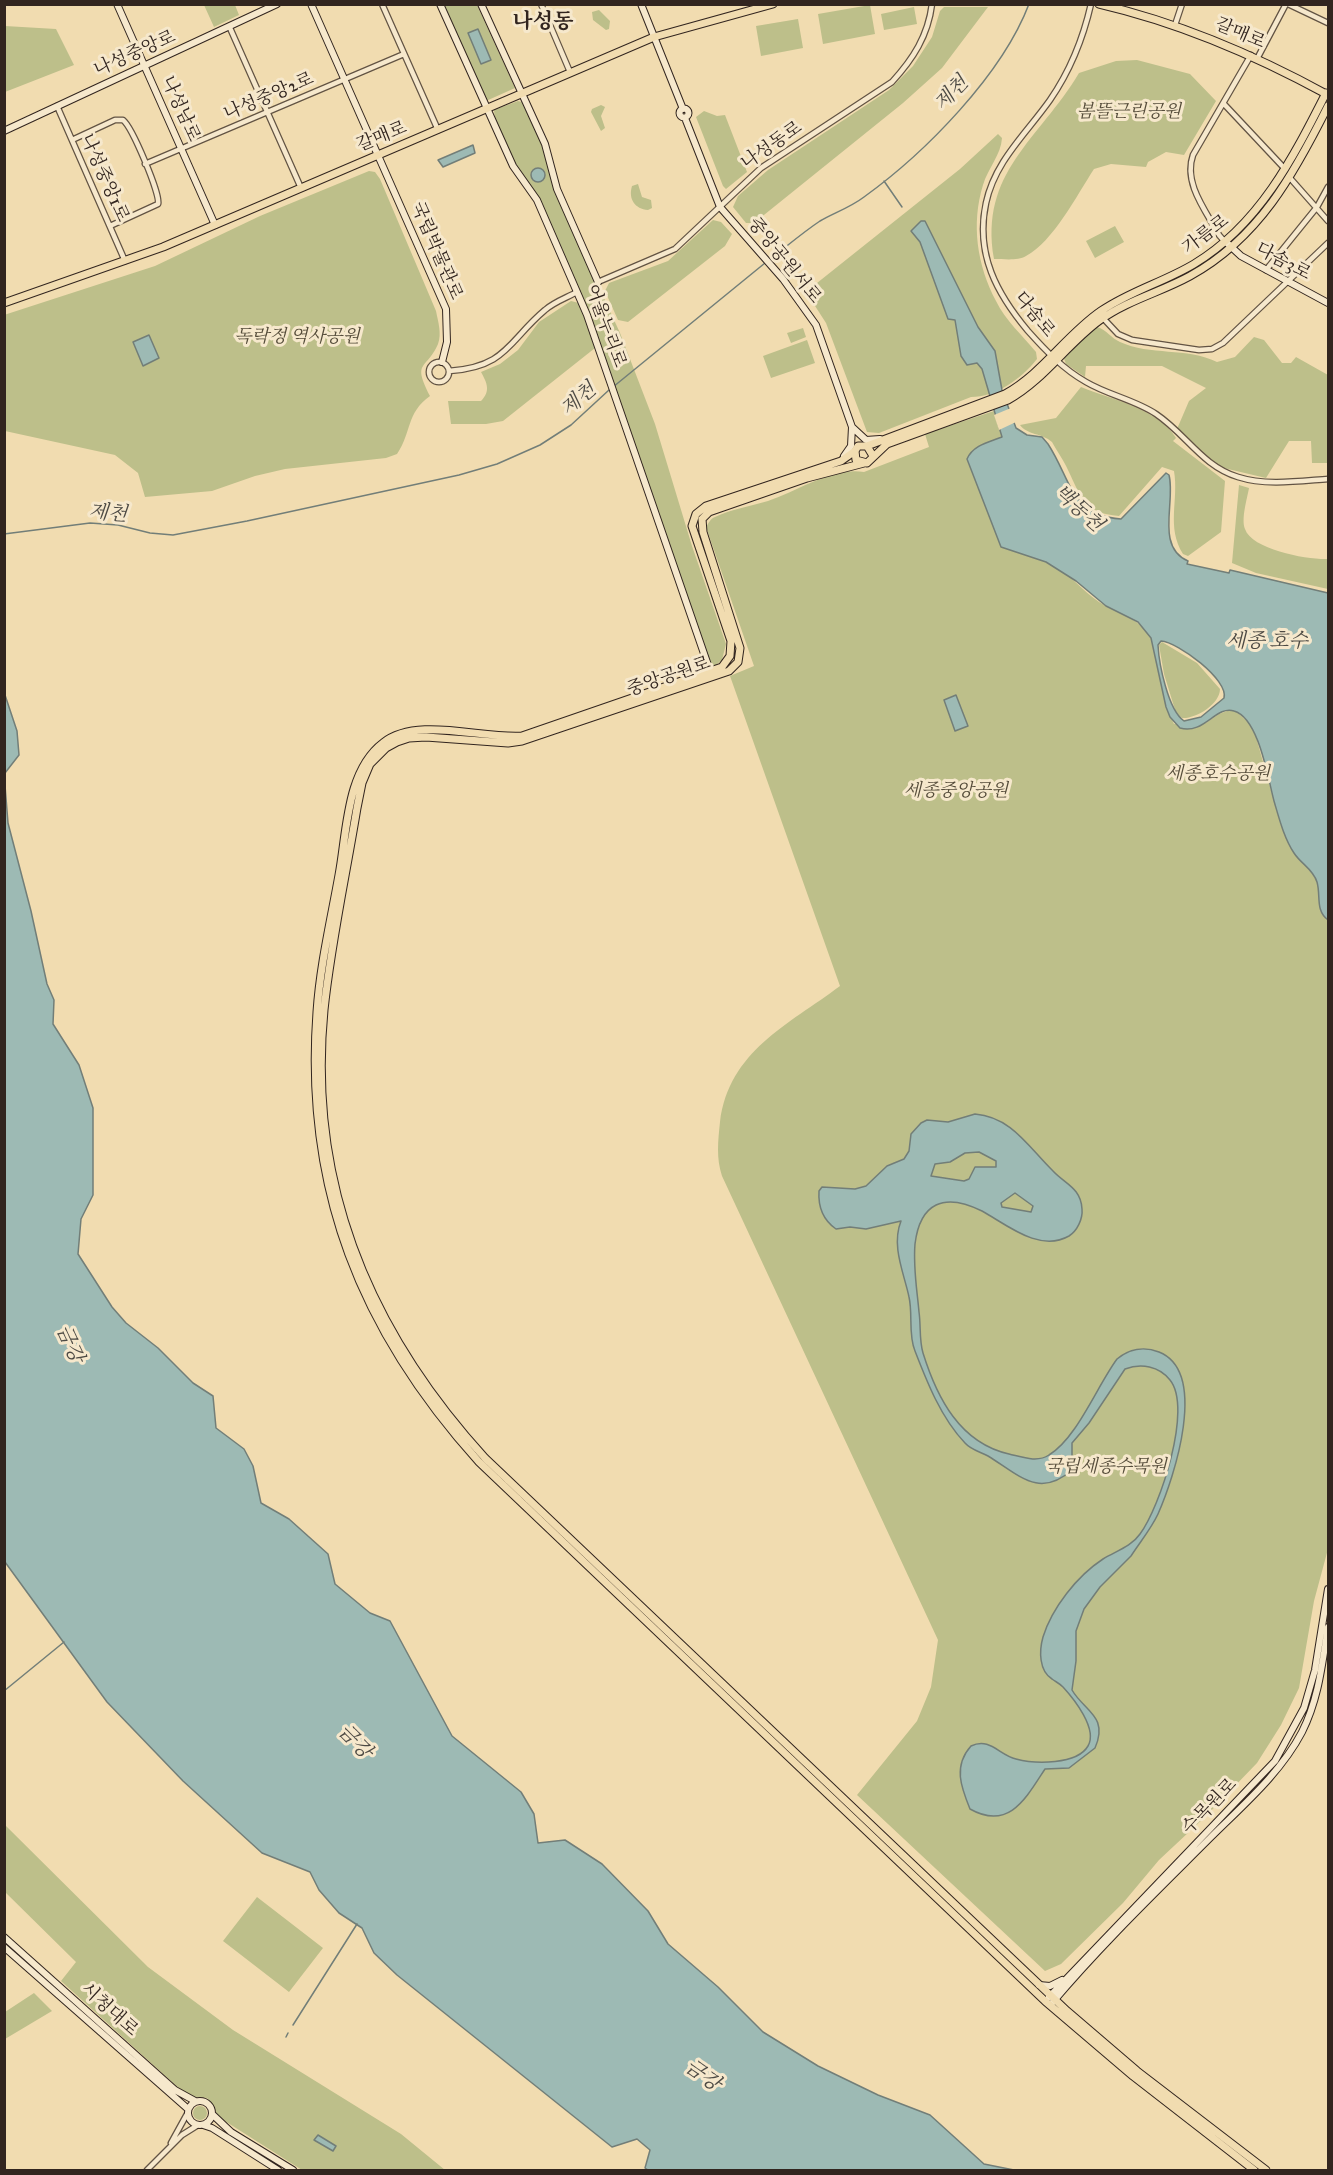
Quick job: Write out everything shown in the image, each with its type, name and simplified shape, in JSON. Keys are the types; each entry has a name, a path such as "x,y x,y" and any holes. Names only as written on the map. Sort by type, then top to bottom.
{"main road":[{"name":"갈매로","path":"4,303 125,261 215,225 654,37 773,4"},
{"name":"갈매로","path":"1099,4 1175,25 1255,56 1328,92"},
{"name":"가름로","path":"1054,358 1105,308 1187,268 1226,242 1260,206 1285,169 1328,92"},
{"name":"가름로","path":"1054,358 1103,318 1187,278 1232,249 1268,211 1290,178 1329,106"},
{"path":"873,456 867,445 1025,391 1054,358"},
{"path":"855,450 855,457 862,463 887,444 987,404"},
{"name":"중앙공원로","path":"395,739 412,730 428,729 501,738 522,736 710,671 727,662 731,641 692,526 696,514 706,506 845,459 855,450 867,445"},
{"name":"중앙공원로","path":"395,739 426,737 508,743 522,741 729,671 738,662 741,648 703,532 702,519 710,512 844,465 862,463"},
{"path":"395,739 370,764 359,783 317,1010 316,1092 319,1137 333,1207 346,1248 376,1318 398,1359 449,1429 511,1495 1132,2076 1254,2170"},
{"path":"354,807 324,1010 322,1092 326,1136 342,1215 365,1281 404,1356 455,1425 516,1490 1039,1985 1050,2001 1067,2011 1137,2071 1266,2170"}],"street":[{"name":"나성남로","path":"117,4 215,225"},
{"name":"나성중앙로","path":"4,130 230,28 277,4"},
{"name":"국립박물관로","path":"311,4 446,309 447,342 442,362"},
{"path":"382,4 439,130"},
{"name":"어울누리로","path":"440,4 513,166 537,200 578,292 710,671"},
{"name":"어울누리로","path":"481,4 545,144 557,189 598,282"},
{"path":"541,4 570,72"},
{"path":"641,4 654,37"},
{"name":"나성동로","path":"598,282 675,249 761,168 892,82 921,43 932,4"},
{"name":"다솜로","path":"1091,4 1083,38 1060,84 1010,149 996,173 984,218 983,245 997,289 1014,314 1054,358 1086,382 1156,414 1195,451 1224,472 1259,480 1329,479"},
{"path":"1175,25 1182,4"},
{"path":"1226,242 1205,208 1190,173 1193,155 1287,4 1329,23"},
{"path":"230,28 301,188"},
{"name":"중앙공원서로","path":"654,37 683,109 680,115 685,118 720,207 816,325 853,430"},
{"name":"나성중앙2로","path":"145,164 404,54"},
{"path":"1224,104 1285,169"},
{"name":"나성중앙1로","path":"57,106 125,261"},
{"path":"72,140 115,120 123,120 145,164 159,196 159,202 155,206 110,226"},
{"path":"1290,178 1329,220"},
{"path":"1266,270 1317,207 1329,187"},
{"name":"다솜3로","path":"1226,242 1232,249 1266,270 1329,303"},
{"path":"1103,318 1118,334 1128,339 1206,350 1223,343 1329,243"},
{"path":"449,370 475,367 493,359 515,344 543,311 578,292"},
{"path":"442,362 449,370 448,377 436,382 431,378 429,372 432,365 442,362"},
{"path":"853,430 871,441 911,429"},
{"path":"853,430 867,445"},
{"path":"853,430 855,450"},
{"path":"837,461 849,450 853,430"},
{"name":"수목원로","path":"1050,2001 1275,1761 1304,1708 1315,1670 1329,1588"},
{"name":"수목원로","path":"1067,1982 1269,1779 1287,1756 1301,1734 1319,1690 1329,1627"},
{"name":"시청대로","path":"4,1937 174,2089 195,2101"},
{"name":"시청대로","path":"4,1947 187,2112"},
{"path":"1039,1985 1050,1986 1067,1982"},
{"path":"1067,1982 1062,1998 1067,2011"},
{"path":"170,2145 183,2126 187,2112 195,2101 201,2100 208,2104 212,2114 231,2132 293,2170"},
{"path":"187,2112 191,2121 212,2128 278,2170"},
{"path":"147,2170 170,2145 188,2130 210,2120 212,2114"}],"green space":[{"path":"204,5 235,5 239,15 214,27"},
{"path":"442,5 477,5 515,88 486,101"},
{"path":"870,5 875,34 823,44 818,14"},
{"path":"914,7 917,24 884,30 881,14"},
{"path":"944,7 988,7 942,68 903,103 754,223 746,223 733,207 738,196 768,170 889,90 913,66 932,37 940,11"},
{"path":"599,10 610,21 609,29 606,30 593,20 592,12"},
{"path":"798,19 803,48 761,56 756,26"},
{"path":"5,26 56,29 74,65 5,92"},
{"name":"봄뜰근린공원","path":"1137,60 1190,74 1216,101 1184,155 1166,152 1148,162 1146,167 1111,164 1094,169 1064,217 1036,249 1019,259 994,259 992,229 995,203 1016,158 1079,73 1116,61"},
{"path":"518,101 522,102 544,149 557,195 620,333 655,424 692,546 726,644 722,660 712,668 600,344 538,197 516,167 495,120 494,110"},
{"path":"601,105 605,107 601,116 605,128 601,131 591,112 592,109"},
{"path":"704,111 717,116 725,115 747,172 726,189 696,117"},
{"path":"998,134 1002,138 1001,144 985,179 979,200 977,229 980,259 989,287 1000,308 1036,352 1037,359 1016,380 990,394 971,397 879,433 867,432 826,323 808,295 812,287 960,169"},
{"name":"독락정 역사공원","path":"369,171 375,172 380,179 436,311 440,336 438,344 421,371 430,396 422,402 413,416 397,454 386,458 285,469 255,476 212,491 145,497 138,473 115,455 5,431 4,315 155,266 260,216"},
{"path":"638,184 642,197 651,200 652,208 648,210 639,208 632,199 632,186"},
{"path":"713,220 721,222 732,234 725,246 628,322 618,320 605,291 609,283 668,261"},
{"path":"1115,226 1124,242 1095,258 1086,241"},
{"path":"571,301 579,303 595,348 503,421 486,424 451,424 448,401 481,401 486,394 487,387 481,372 500,364 518,350 539,322"},
{"path":"1097,327 1117,340 1132,346 1205,357 1217,362 1235,357 1254,337 1264,340 1282,363 1291,363 1296,357 1328,375 1328,463 1312,463 1311,441 1289,441 1266,478 1211,465 1177,429 1189,401 1206,388 1162,366 1086,366 1085,377 1066,364 1063,356"},
{"path":"803,328 806,337 791,343 787,333"},
{"path":"807,340 815,363 771,378 763,356"},
{"path":"1081,387 1133,406 1158,419 1176,438 1173,441 1225,481 1221,532 1188,556 1183,554 1175,534 1174,471 1162,467 1119,516 1098,512 1086,503 1052,442 1027,431 1020,425 1056,418"},
{"path":"994,411 1002,437 983,444 967,459 1001,546 1058,568 1099,602 1131,619 1147,632 1151,638 1166,707 1174,724 1206,723 1230,710 1236,711 1250,724 1256,737 1278,815 1294,853 1310,869 1317,882 1328,920 1328,1549 1314,1601 1299,1688 1281,1725 1257,1763 1159,1860 1123,1903 1061,1964 1045,1971 857,1795 917,1721 931,1687 938,1640 722,1176 718,1156 720,1122 726,1097 735,1076 764,1042 840,986 730,676 754,666 706,527 713,518 780,497 827,476 852,471 864,472 929,447 925,434"},
{"path":"1239,485 1249,488 1244,520 1245,529 1250,536 1258,543 1282,552 1308,558 1328,559 1328,589 1256,573 1232,563"},
{"name":"세종호수공원","path":"1162,642 1197,663 1220,689 1212,705 1194,716 1182,718 1176,713 1164,674 1159,645"},
{"path":"4,1824 148,1967 233,2030 401,2134 445,2170 302,2170 217,2116 214,2106 207,2098 192,2097 183,2092 61,1981 76,1962 5,1892"},
{"path":"257,1897 323,1948 289,1992 223,1941"},
{"path":"34,1993 52,2011 5,2039 5,2012"},
{"path":"200,2106 205,2108 207,2113 205,2118 200,2120 195,2118 193,2113 195,2108"}],"water":[{"path":"478,29 491,60 481,64 468,33"},
{"path":"473,145 475,153 443,167 438,160"},
{"path":"535,168 541,168 545,175 541,182 535,182 531,178 531,172"},
{"name":"세종 호수","path":"921,221 925,221 978,327 995,351 1002,390 1016,428 1027,435 1042,437 1056,458 1074,494 1091,511 1121,519 1166,473 1169,475 1170,486 1169,534 1172,545 1178,554 1188,561 1187,564 1229,573 1230,570 1328,593 1328,920 1321,912 1315,877 1290,847 1274,801 1261,750 1250,725 1243,716 1227,710 1196,727 1180,728 1170,717 1166,707 1151,638 1138,622 1106,606 1076,581 1046,562 1001,547 967,459 977,447 1002,437 982,369 977,363 967,365 961,356 955,320 948,319 920,242 911,231","holes":["1161,641 1169,643 1201,663 1211,672 1223,690 1224,698 1201,717 1184,721 1173,707 1162,674 1158,645"]},
{"path":"149,335 159,358 143,366 133,342"},
{"path":"5,695 17,731 19,755 5,773"},
{"path":"956,695 968,726 955,731 944,700"},
{"name":"금강","path":"4,773 8,823 47,984 54,1000 53,1024 79,1065 93,1108 93,1195 81,1219 78,1254 112,1307 126,1323 158,1348 193,1383 213,1396 216,1428 244,1449 253,1466 261,1503 289,1519 328,1554 335,1584 370,1613 390,1621 452,1736 521,1792 534,1814 538,1843 565,1840 602,1864 648,1911 668,1944 718,1987 763,2032 818,2066 878,2095 930,2115 984,2164 1014,2170 648,2170 645,2168 650,2150 637,2139 612,2147 397,1975 374,1953 362,1928 339,1913 319,1890 310,1872 262,1853 183,1781 107,1702 5,1562"},
{"path":"975,1114 988,1116 1010,1127 1076,1191 1082,1209 1080,1221 1072,1234 1058,1240 1046,1241 1023,1235 982,1211 956,1202 936,1205 922,1219 915,1244 921,1343 935,1386 953,1416 977,1440 992,1448 1024,1458 1040,1459 1049,1455 1069,1437 1117,1359 1132,1351 1142,1349 1159,1352 1174,1363 1182,1381 1185,1403 1179,1452 1158,1514 1131,1556 1100,1587 1084,1609 1076,1631 1076,1661 1072,1690 1097,1721 1099,1737 1095,1748 1069,1768 1045,1769 1031,1791 1015,1808 1006,1814 996,1816 984,1815 970,1809 964,1793 960,1769 965,1754 971,1746 984,1744 1016,1759 1055,1762 1075,1757 1088,1746 1090,1731 1078,1706 1068,1692 1048,1675 1042,1666 1043,1637 1059,1604 1084,1574 1103,1559 1132,1542 1148,1521 1171,1457 1178,1412 1176,1394 1166,1375 1143,1366 1125,1369 1089,1423 1072,1443 1072,1470 1060,1479 1049,1483 1029,1481 970,1447 956,1433 924,1375 913,1345 910,1304 899,1259 897,1240 901,1221 866,1229 850,1227 836,1229 825,1217 819,1197 822,1187 855,1189 866,1186 887,1166 904,1159 909,1151 911,1134 921,1123 927,1120 948,1122","holes":["979,1152 996,1161 996,1167 975,1167 969,1179 964,1181 931,1176 935,1164 950,1162 965,1153","1015,1193 1033,1206 1031,1212 1002,1207 1001,1203"]},
{"path":"318,2135 336,2146 333,2151 314,2140"}],"pier":[{"path":"1011,408 1016,422 999,430 994,415"}],"waterway":[{"name":"제천","path":"769,260 820,221 864,197 936,135 981,85 1017,31 1029,4"},
{"name":"백동천","path":"884,181 902,207"},
{"name":"제천","path":"613,387 765,263"},
{"name":"제천","path":"4,534 90,523 118,525 150,533 173,535 459,475 497,464 540,445 571,425 609,390"},
{"path":"4,1691 64,1642"},
{"path":"293,2025 357,1924"},
{"path":"286,2037 288,2033"}],"district":[{"name":"나성동","path":"543,23"}],"park label":[{"name":"세종중앙공원","path":"956,792"},
{"name":"국립세종수목원","path":"1106,1468"}]}
